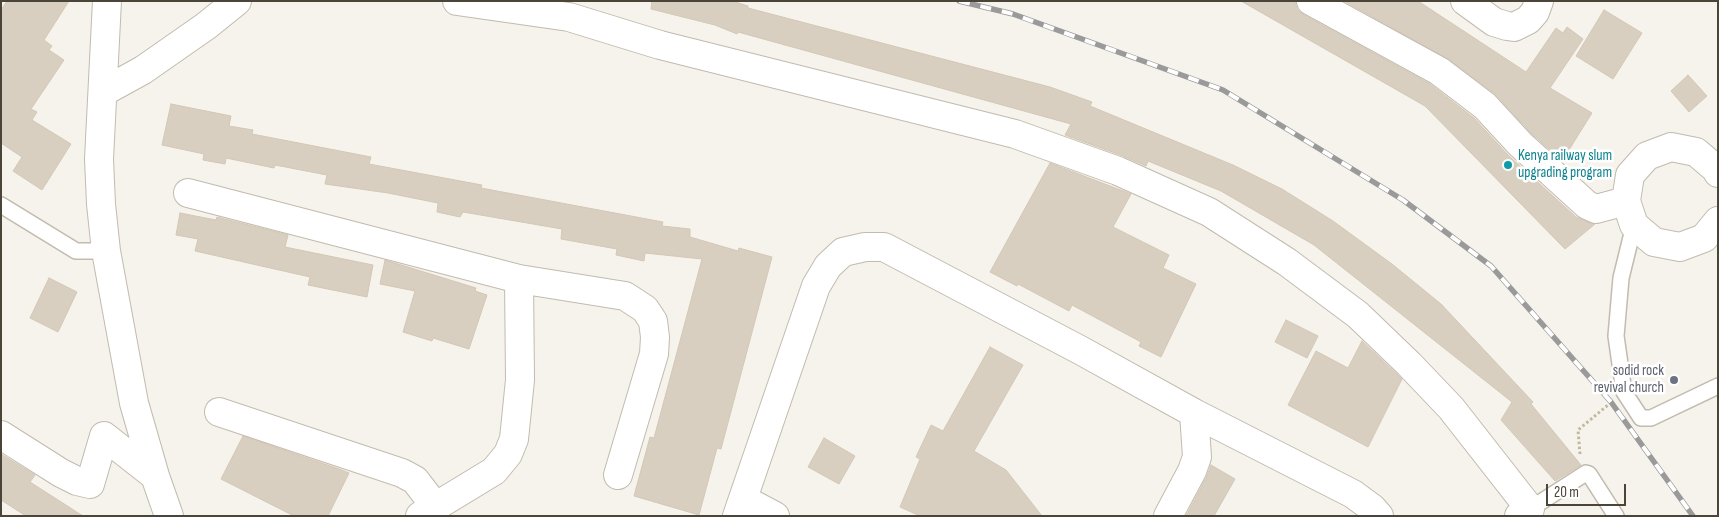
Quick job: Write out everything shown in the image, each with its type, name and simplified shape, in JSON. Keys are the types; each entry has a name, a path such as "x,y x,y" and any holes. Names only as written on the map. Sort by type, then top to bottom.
{"street":[{"path":"107,1 99,159 100,204 106,251 134,403 155,476 169,516"},
{"path":"102,92 143,70 206,26 237,1"},
{"path":"458,1 570,17 670,47 1016,134 1118,171 1209,212 1287,262 1358,315 1451,408 1524,512"},
{"path":"538,1 570,17"},
{"path":"1311,1 1439,70 1485,106 1520,144 1587,205 1596,210 1630,213"},
{"path":"1465,1 1494,22 1507,26 1514,26 1528,20 1539,1"},
{"path":"1717,170 1696,152 1671,147 1647,156 1630,175 1630,213 1654,242 1680,247 1704,238 1718,221"},
{"path":"188,193 519,279 625,296 645,309 653,321 655,337 654,354 618,475"},
{"path":"775,516 740,507 816,286 828,266 843,252 865,246 884,247 1080,350 1194,413 1353,494 1372,508 1379,516"},
{"path":"219,412 402,473 415,480 432,512 494,471 508,454 514,439 520,380 519,279"},
{"path":"1168,516 1192,471 1197,457 1194,413"},
{"path":"1,435 61,473 77,481 90,484 104,436 155,476"}],"lane":[{"path":"1,205 76,251 106,251"},
{"path":"1630,213 1621,278 1616,336 1624,392 1641,418 1651,418 1718,386"},
{"path":"1524,512 1582,474 1589,474 1616,516"}],"path":[{"path":"1582,474 1578,430 1624,392"}],"building":[{"path":"7,1 69,1 44,40 52,46 49,50 64,60 31,109 37,112 32,120 71,144 42,190 13,171 22,157 1,143 1,10"},
{"path":"652,1 732,1 748,6 748,8 1050,87 1092,102 1090,106 1233,165 1282,189 1333,221 1392,264 1441,304 1533,402 1531,404 1581,465 1555,481 1501,420 1512,402 1314,245 1221,191 1148,161 1146,166 1065,135 1071,124 651,9"},
{"name":"Kenya railway slum upgrading program","path":"1241,1 1295,1 1297,9 1304,15 1430,84 1474,118 1509,156 1576,217 1595,224 1565,249 1425,106"},
{"path":"1344,1 1418,1 1526,72 1556,28 1563,33 1567,27 1583,39 1550,88 1592,113 1562,161 1531,133 1495,94 1448,59"},
{"path":"1604,10 1642,33 1613,79 1576,56"},
{"path":"1688,75 1707,96 1689,112 1671,91"},
{"path":"171,104 231,116 229,126 253,130 252,134 371,157 369,164 482,185 481,188 663,222 662,226 690,229 690,237 738,251 739,248 772,257 721,449 717,448 699,515 634,496 650,437 654,438 702,259 645,253 644,261 616,255 617,249 561,239 562,229 463,212 460,217 437,212 438,203 388,193 325,184 327,175 275,165 274,168 226,158 225,164 203,160 204,154 162,145"},
{"path":"1050,163 1131,194 1113,227 1169,255 1163,268 1196,284 1161,357 1139,346 1141,342 1072,305 1069,311 1018,284 1017,286 990,272"},
{"path":"180,213 216,220 217,217 288,235 285,247 373,265 367,297 308,285 310,277 195,251 198,239 176,235"},
{"path":"385,260 476,288 475,291 487,295 469,349 433,338 432,341 403,332 415,291 380,284"},
{"path":"49,278 77,292 58,332 30,318"},
{"path":"1286,320 1318,336 1307,358 1275,342"},
{"path":"1362,341 1402,379 1368,447 1288,405 1316,351 1348,368"},
{"path":"990,347 1023,365 974,451 1006,470 1042,516 920,516 900,507 920,459 916,457 931,425 943,431"},
{"path":"243,436 349,473 328,516 294,516 221,479"},
{"path":"824,438 855,456 839,484 808,467"},
{"path":"1,454 35,475 30,482 83,516 26,516 1,500"},
{"path":"1211,465 1235,479 1214,516 1186,516 1206,478"}],"railway":[{"path":"959,1 1013,14 1223,90 1403,200 1491,266 1611,402 1693,516"}],"place":[{"name":"Kenya railway slum upgrading program","path":"1508,165"},
{"name":"sodid rock revival church","path":"1674,380"}]}
